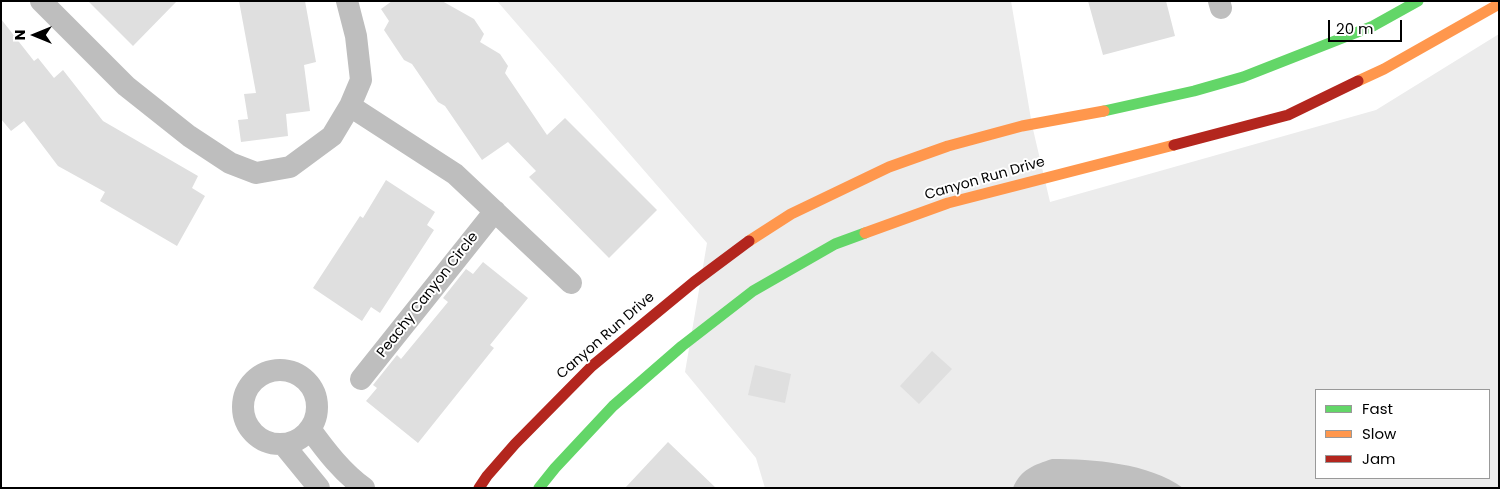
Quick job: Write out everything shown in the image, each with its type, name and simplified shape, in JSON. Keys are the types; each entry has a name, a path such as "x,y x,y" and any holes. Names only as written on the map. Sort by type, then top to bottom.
{"street":[{"path":"41,1 126,86 189,136 230,163 256,172 290,167 332,136 350,106 361,80 356,36 347,1"},
{"name":"Canyon Run Drive","path":"480,488 487,476 515,444 592,366 694,282 744,244 791,214 889,167 948,146 1022,126 1151,101 1243,77 1373,26 1418,1"},
{"name":"Canyon Run Drive","path":"539,488 555,468 613,406 682,346 754,291 835,244 948,203 1288,115 1384,69 1499,4"},
{"path":"350,106 455,174 571,283"},
{"name":"Peachy Canyon Circle","path":"361,379 495,211"},
{"path":"274,370 286,370 297,374 308,382 314,392 317,405 316,418 310,429 298,439 284,444 263,440 254,433 244,415 246,394 250,386 264,374 274,370"},
{"path":"310,429 336,462 364,488"},
{"path":"284,444 319,488"}],"shaded area":[{"path":"497,1 1011,1 1032,125 1050,202 1376,110 1499,34 1499,488 765,488 756,458 685,372 707,243"},
{"path":"1052,459 1120,464 1154,473 1183,488 1013,488 1024,472"}],"building":[{"path":"88,1 177,1 133,46"},
{"path":"239,1 305,1 316,62 304,65 310,111 286,114 288,136 241,142 238,120 248,119 244,94 256,93"},
{"path":"392,1 442,1 474,19 484,34 480,42 500,54 508,66 505,73 547,135 565,118 657,210 609,258 529,177 536,171 508,142 482,160 445,106 438,102 412,64 404,60 384,30 389,21 381,9"},
{"path":"1088,1 1166,1 1175,36 1103,55"},
{"path":"1,19 34,61 38,58 54,78 63,70 103,121 198,176 192,188 205,196 177,246 100,201 105,192 58,166 24,121 11,131 1,119"},
{"path":"386,180 435,212 427,225 434,230 380,313 371,307 362,321 313,288 360,216 363,218"},
{"path":"483,262 528,298 490,345 494,348 418,443 366,401 377,388 373,385 397,355 401,359 448,302 443,298 466,269 473,274"},
{"path":"932,351 952,369 919,404 900,386"},
{"path":"755,365 791,374 785,403 748,395"},
{"path":"668,442 716,488 625,488"}],"traffic: fast":[{"path":"1104,111 1194,91 1243,77 1373,26 1418,1"},
{"path":"539,488 555,468 613,406 682,346 753,291 835,244 865,233"}],"traffic: slow":[{"path":"1358,81 1384,69 1499,4"},
{"path":"749,241 791,214 889,167 948,146 1022,126 1104,111"},
{"path":"865,233 948,203 1174,145"}],"traffic: jam":[{"path":"1174,145 1288,115 1358,81"},
{"path":"479,488 515,444 592,366 694,282 749,241"}]}
